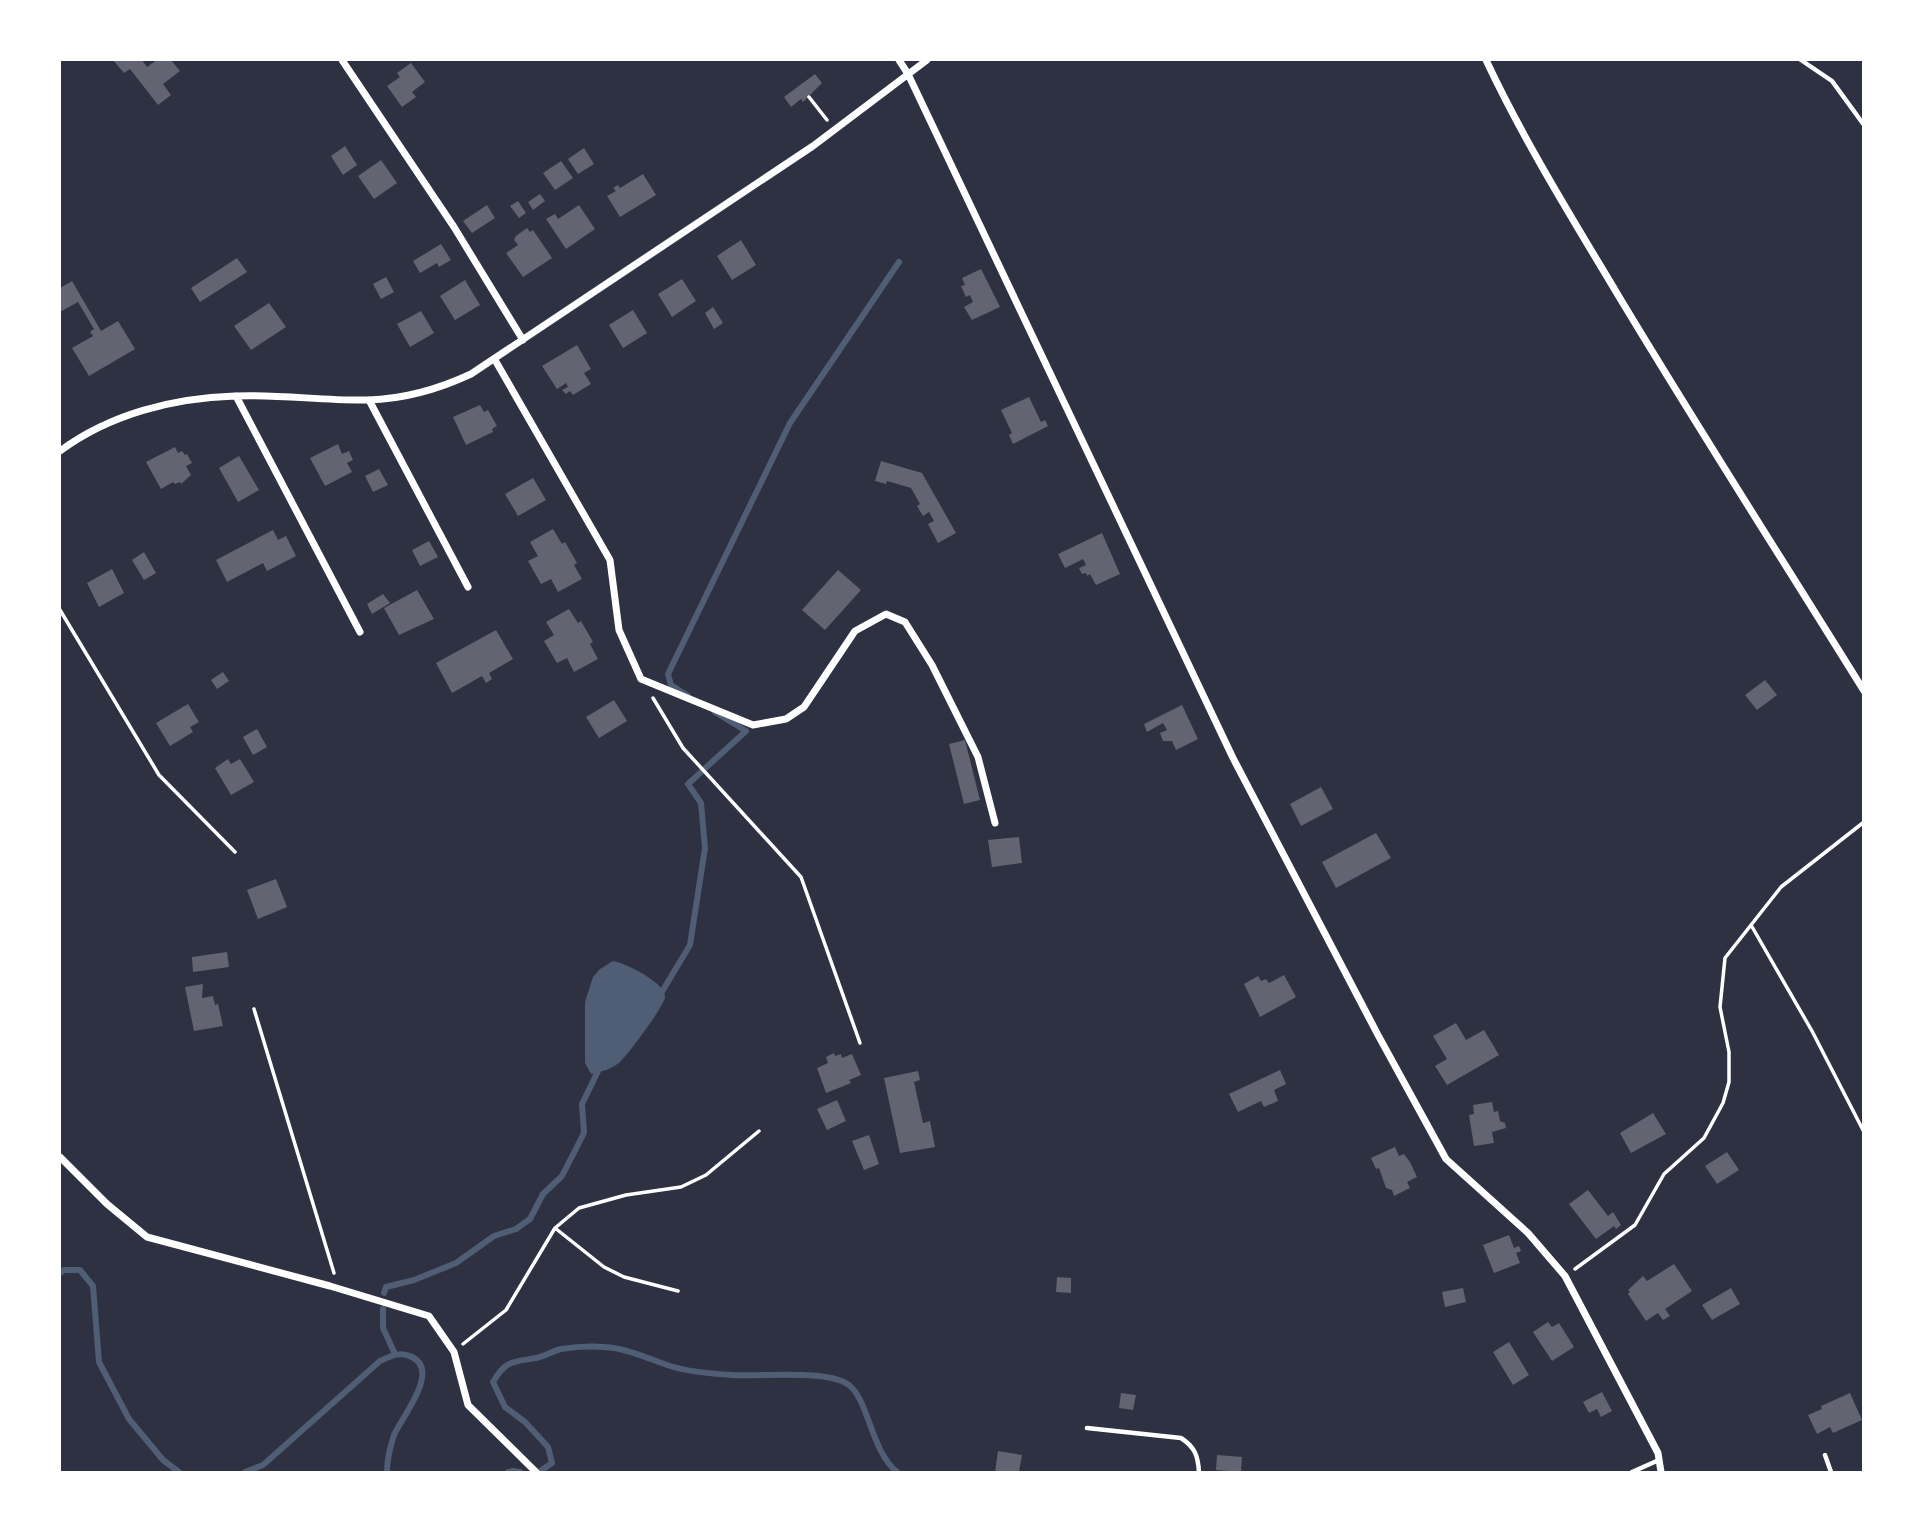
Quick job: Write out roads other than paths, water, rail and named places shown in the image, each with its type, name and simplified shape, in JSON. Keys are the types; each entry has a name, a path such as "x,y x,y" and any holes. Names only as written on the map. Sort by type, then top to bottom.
{"street":[{"path":"342,60 454,227 523,340"},
{"path":"898,60 908,74 1233,758 1397,1069 1446,1159 1528,1233 1565,1276 1658,1453 1661,1472"},
{"path":"60,451 94,429 124,416 175,403 236,396 369,400 440,387 471,374 835,130 927,60"},
{"path":"1486,60 1576,225 1674,388 1864,691"},
{"path":"495,360 610,560 619,630 641,679 754,724 786,719 804,707 855,631 886,614 905,622 932,665 978,757 995,823"},
{"path":"236,396 360,632"},
{"path":"369,400 468,587"},
{"path":"60,1157 107,1204 147,1237 339,1288 429,1316 454,1352 468,1405 533,1469"}],"lane":[{"path":"1801,60 1832,81 1864,125"},
{"path":"1087,1428 1181,1438 1195,1451 1199,1472"},
{"path":"1825,1455 1831,1472"},
{"path":"1632,1472 1659,1460"}],"water":[{"path":"613,961 627,965 652,980 664,992 665,997 653,1019 621,1061 615,1066 591,1074 585,1063 585,1002 593,977"}],"waterway":[{"path":"688,696 671,685 668,674 790,423 899,262"},
{"path":"660,995 690,945 705,848 701,803 688,784 746,731 715,712"},
{"path":"384,1293 386,1287 414,1280 456,1263 494,1236 516,1229 530,1219 543,1194 562,1176 584,1133 582,1104 600,1067"},
{"path":"60,1273 64,1270 80,1270 93,1286 99,1362 129,1419 163,1460 179,1472"},
{"path":"383,1309 383,1328 395,1354"},
{"path":"539,1472 552,1463 548,1447 525,1422 505,1407 493,1382 511,1363 577,1347 621,1349 685,1370 726,1375 810,1375 839,1380 856,1392 881,1452 897,1472"},
{"path":"245,1472 263,1465 380,1361 403,1354 420,1364 421,1383 394,1435 387,1472"},
{"path":"508,1472 520,1472"}]}
